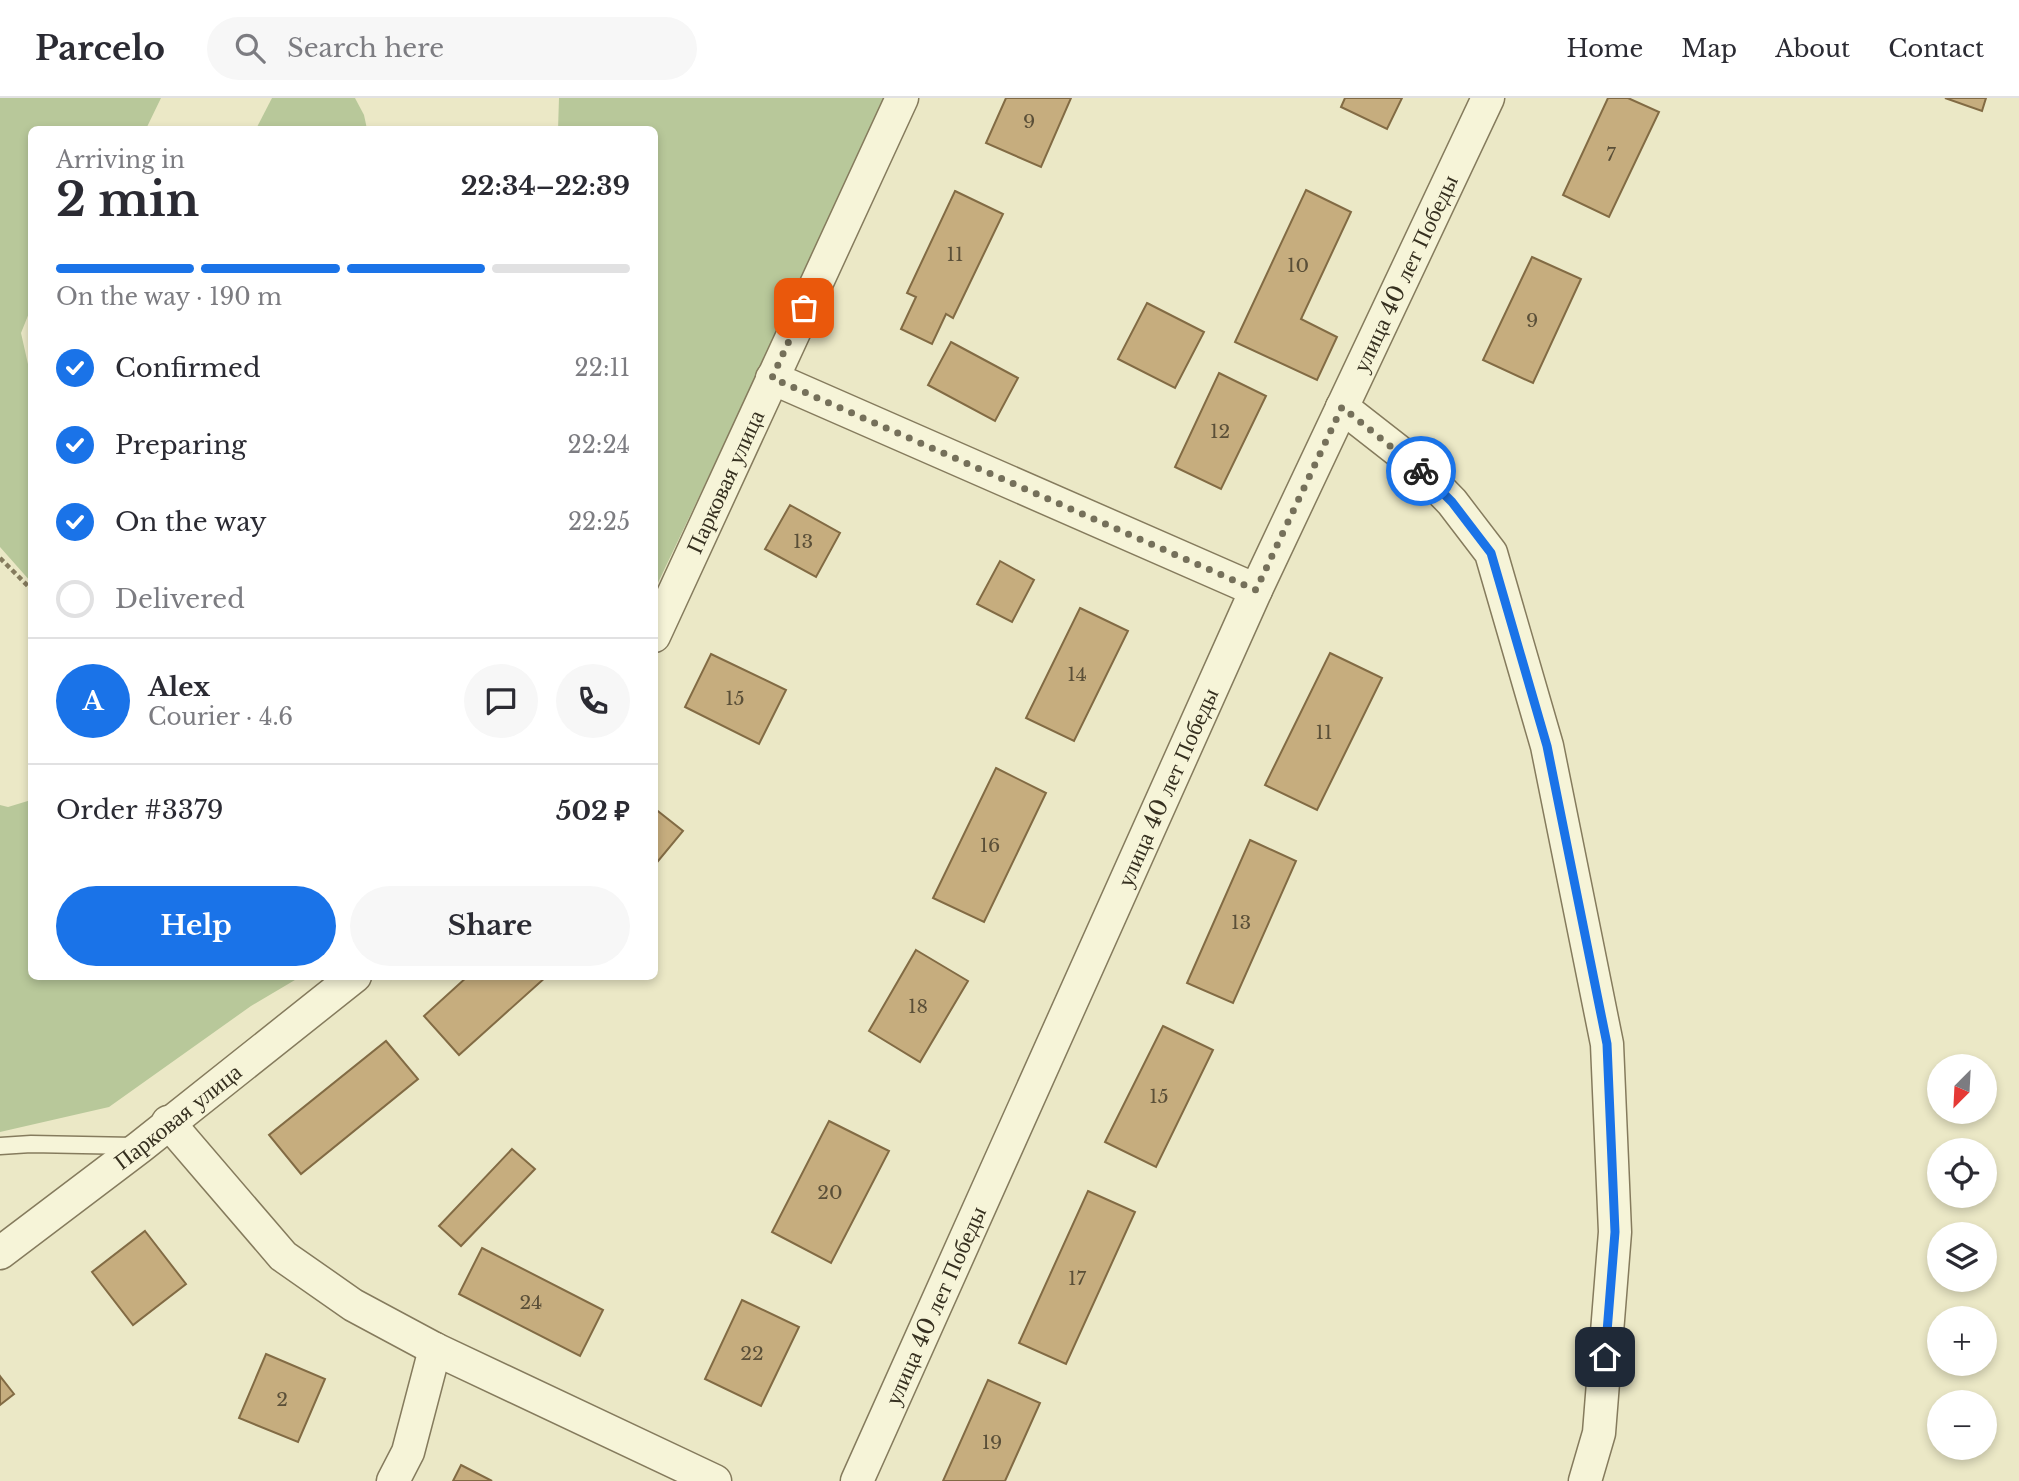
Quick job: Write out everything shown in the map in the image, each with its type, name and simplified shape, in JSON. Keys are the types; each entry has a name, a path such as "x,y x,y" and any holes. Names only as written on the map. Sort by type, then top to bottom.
{"street":[{"name":"Парковая улица","path":"658,627 902,98"},
{"name":"улица 40 лет Победы","path":"857,1481 1256,590 1488,98"},
{"path":"772,378 1256,590"},
{"path":"1342,407 1415,464 1452,502 1491,553 1547,746 1607,1044 1615,1232 1599,1433 1585,1481"},
{"name":"Парковая улица","path":"0,1253 140,1147 168,1122 350,980"},
{"path":"168,1122 283,1256 353,1306 435,1349 715,1481"},
{"path":"393,1481 408,1452 435,1349"}],"lane":[{"path":"0,1146 31,1144 140,1147"}],"path":[{"path":"0,558 28,586"}],"green space":[{"path":"0,98 161,98 147,126 28,126 28,316 21,333 28,364 28,579 0,547"},
{"path":"272,98 355,98 366,126 258,126"},
{"path":"559,98 889,98 658,583 658,126 558,126"},
{"path":"28,801 28,980 295,980 251,1006 109,1107 0,1132 0,805 8,807"}],"building":[{"path":"1006,98 1071,98 1041,167 986,143"},
{"path":"1345,98 1402,98 1387,129 1341,107"},
{"path":"1608,98 1628,98 1659,112 1609,217 1563,195"},
{"path":"1945,98 1986,98 1982,111"},
{"path":"1306,190 1351,212 1301,319 1337,337 1317,380 1235,342"},
{"path":"955,191 1003,214 953,318 946,314 932,344 901,329 916,297 907,293"},
{"path":"1532,257 1581,279 1533,383 1483,360"},
{"path":"1147,303 1204,332 1175,388 1118,359"},
{"path":"951,342 1018,378 995,421 928,385"},
{"path":"1219,373 1266,396 1221,489 1175,467"},
{"path":"790,505 840,533 816,577 765,549"},
{"path":"1000,561 1034,580 1012,622 977,604"},
{"path":"1080,608 1128,631 1074,741 1026,718"},
{"path":"1330,653 1382,678 1317,810 1265,785"},
{"path":"711,654 786,690 759,744 685,707"},
{"path":"996,768 1046,793 984,922 933,898"},
{"path":"658,811 683,831 658,861"},
{"path":"1250,840 1296,861 1233,1003 1187,983"},
{"path":"916,950 968,981 920,1062 869,1031"},
{"path":"464,980 543,980 459,1055 424,1016"},
{"path":"1163,1026 1213,1050 1156,1167 1105,1142"},
{"path":"386,1041 418,1079 301,1174 269,1135"},
{"path":"829,1121 889,1151 831,1263 772,1232"},
{"path":"512,1149 535,1169 461,1246 439,1226"},
{"path":"1088,1191 1135,1212 1066,1364 1019,1343"},
{"path":"145,1231 186,1284 133,1325 92,1272"},
{"path":"482,1248 603,1310 580,1356 459,1294"},
{"path":"742,1300 799,1327 761,1406 705,1379"},
{"path":"266,1354 325,1379 298,1442 239,1418"},
{"path":"0,1376 14,1394 0,1405"},
{"path":"988,1380 1040,1403 1005,1481 943,1481"},
{"path":"461,1465 492,1481 453,1481"}],"way so far":[{"path":"804,308 772,378 1256,590 1342,407 1421,471"}],"route":[{"path":"1421,471 1452,502 1491,553 1547,746 1607,1044 1615,1232 1605,1357"}]}
